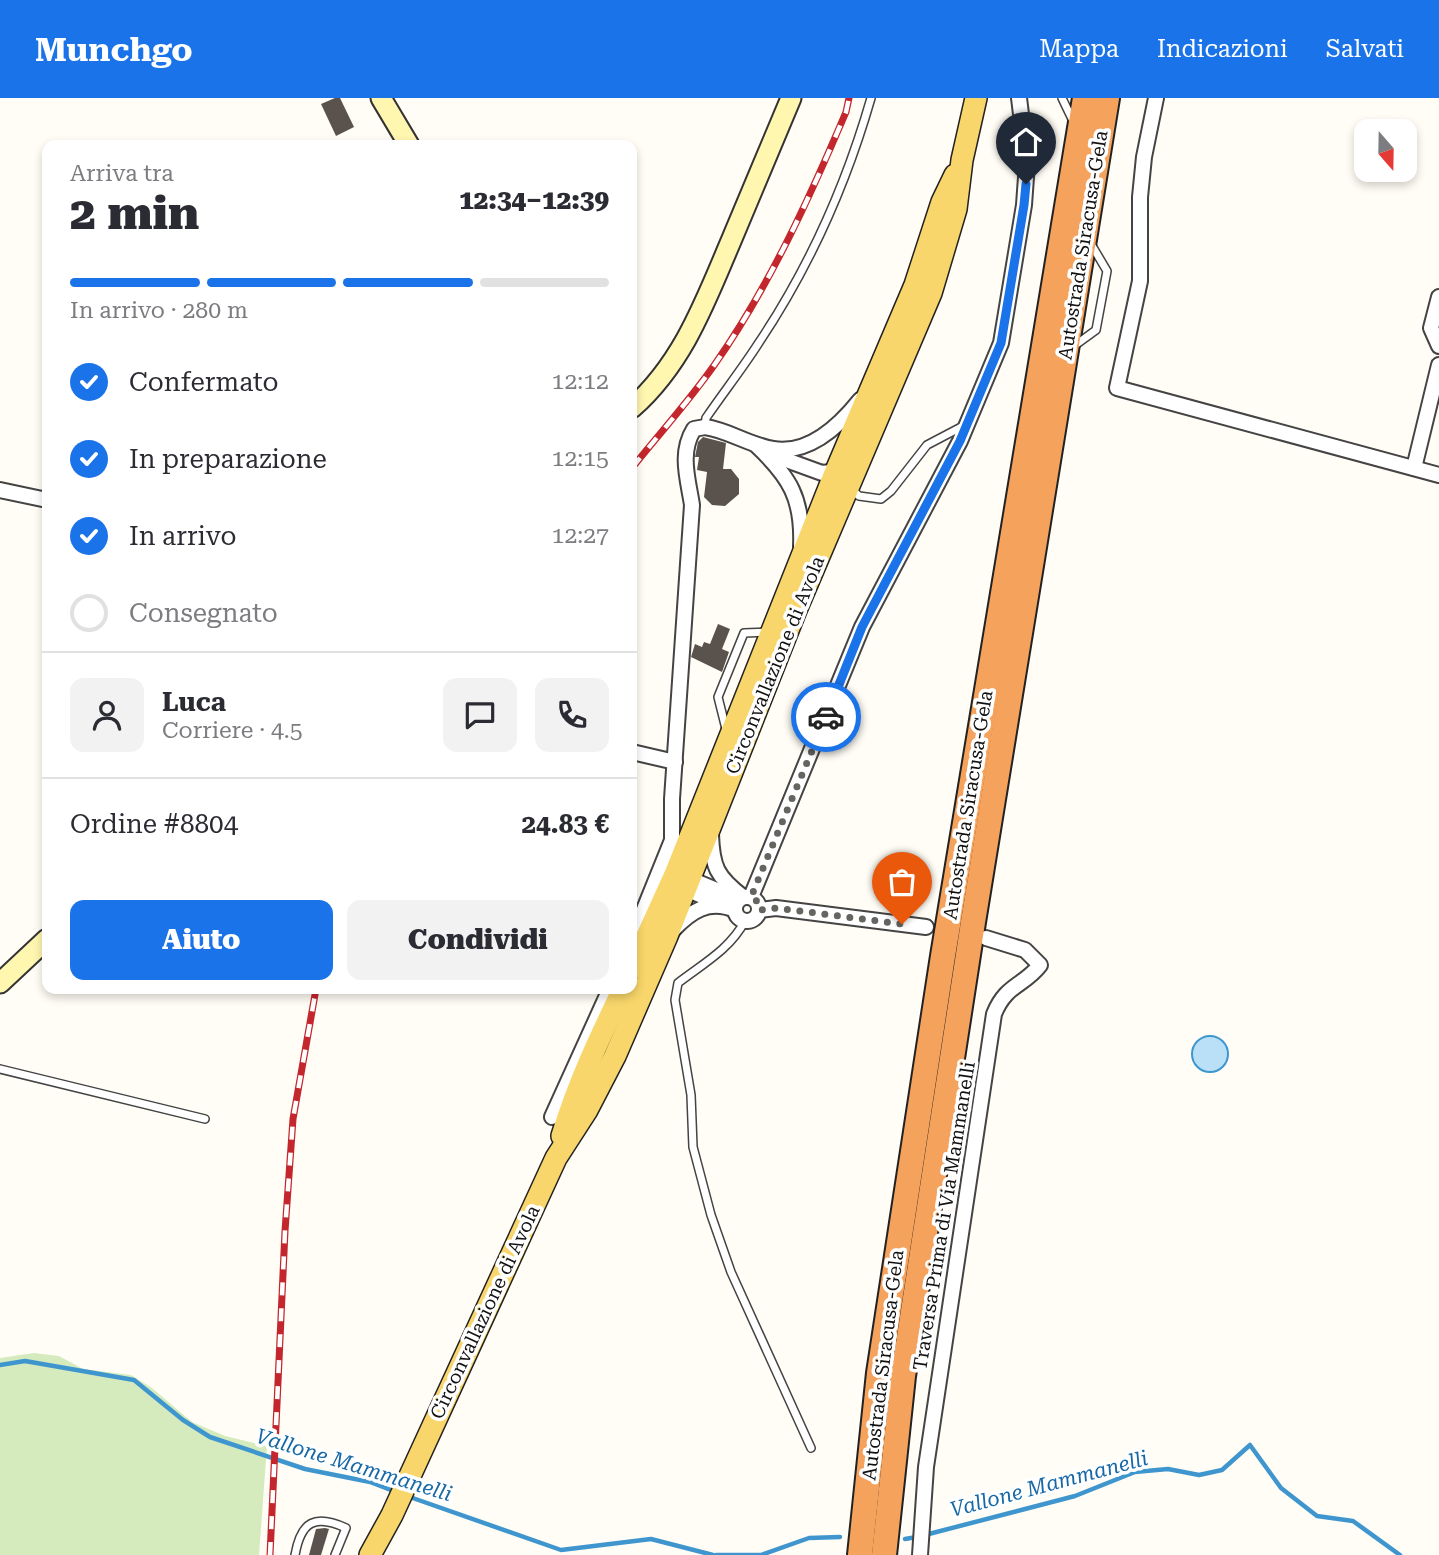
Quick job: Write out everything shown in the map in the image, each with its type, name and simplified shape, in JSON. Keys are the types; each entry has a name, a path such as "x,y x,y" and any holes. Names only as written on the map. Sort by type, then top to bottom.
{"highway":[{"name":"Autostrada Siracusa-Gela","path":"860,1555 879,1373 943,956 1086,98"},
{"name":"Autostrada Siracusa-Gela","path":"884,1555 903,1376 1107,98"}],"main road":[{"path":"381,98 406,140"},
{"path":"637,403 672,365 697,322 791,98"},
{"name":"Circonvallazione di Avola","path":"392,1515 556,1158 587,1110 615,1056 667,936 680,881 729,741 800,558 843,484 857,466 931,293 956,209 962,160 976,98"},
{"name":"Circonvallazione di Avola","path":"637,961 711,829 843,484 872,385 915,285 942,202 962,160"},
{"path":"0,983 42,944"},
{"name":"Circonvallazione di Avola","path":"556,1158 571,1105 621,994"},
{"path":"370,1555 392,1515"},
{"path":"381,1555 392,1515"}],"street":[{"path":"746,903 862,627 967,424 1001,343 1024,205 1027,163 1019,98"},
{"path":"1156,98 1144,157 1140,197 1140,281 1117,388 1439,475"},
{"path":"1439,297 1430,328 1439,346"},
{"path":"1414,468 1439,365"},
{"path":"762,447 788,449 826,434 842,422 872,385"},
{"path":"637,927 672,840 692,505 684,460 687,440 694,429 705,427 762,447 825,464 843,484"},
{"path":"762,447 786,477 799,502 802,526 800,558"},
{"path":"0,490 42,499"},
{"path":"637,753 675,762"},
{"path":"711,829 712,858 718,873 746,903 755,919 746,921"},
{"path":"680,881 746,903 926,926"},
{"path":"680,881 720,904"},
{"path":"667,936 693,912 720,904 746,903"},
{"name":"Traversa Prima di Via Mammanelli","path":"920,1555 926,1467 995,1014 1000,1000 1008,990 1040,965 1025,950 986,938"},
{"path":"552,1117 608,994"}],"lane":[{"path":"705,427 712,410 760,342 820,237 842,188 871,98"},
{"path":"1062,98 1079,134"},
{"path":"843,484 859,496 881,499 891,491 927,445 967,424"},
{"path":"746,921 736,938 718,955 678,983 675,1000 691,1095 693,1147 711,1215 736,1284 811,1448"},
{"path":"0,1069 205,1119"},
{"path":"295,1555 298,1538 306,1525 317,1520 329,1520 346,1528 335,1555"}],"green space":[{"path":"34,1353 59,1356 83,1369 131,1375 152,1388 192,1422 225,1436 267,1446 259,1555 0,1555 0,1358"}],"water":[{"path":"1210,1036 1223,1041 1228,1054 1223,1067 1210,1072 1197,1067 1192,1054 1197,1041"}],"building":[{"path":"340,98 354,127 336,136 321,104"},
{"path":"703,437 726,443 723,469 731,469 739,479 739,494 725,506 712,505 704,497 707,472 697,470 699,457 695,457 698,442"},
{"path":"718,624 730,629 722,649 729,652 722,672 691,657 695,644 702,647 704,642 710,644"},
{"path":"316,1529 329,1529 321,1555 309,1555"}],"waterway":[{"name":"Vallone Mammanelli","path":"0,1365 25,1361 134,1380 183,1420 210,1437 305,1469 370,1482 396,1492"},
{"name":"Vallone Mammanelli","path":"925,1535 1075,1496 1135,1472 1168,1469 1199,1475 1222,1470 1250,1445 1281,1488 1317,1516 1353,1521 1400,1555"},
{"name":"Vallone Mammanelli","path":"407,1496 561,1550 651,1539 713,1555"},
{"name":"Vallone Mammanelli","path":"716,1555 761,1555 809,1538 840,1537"},
{"name":"Vallone Mammanelli","path":"905,1539 917,1537"}],"railway":[{"path":"637,462 705,377 753,304 803,209 846,112 849,98"},
{"path":"270,1555 293,1119 315,994"}],"way so far":[{"path":"826,717 751,897 758,902 760,910 776,908 902,924"}],"route":[{"path":"826,717 862,627 960,441 1001,343 1026,184"}]}
